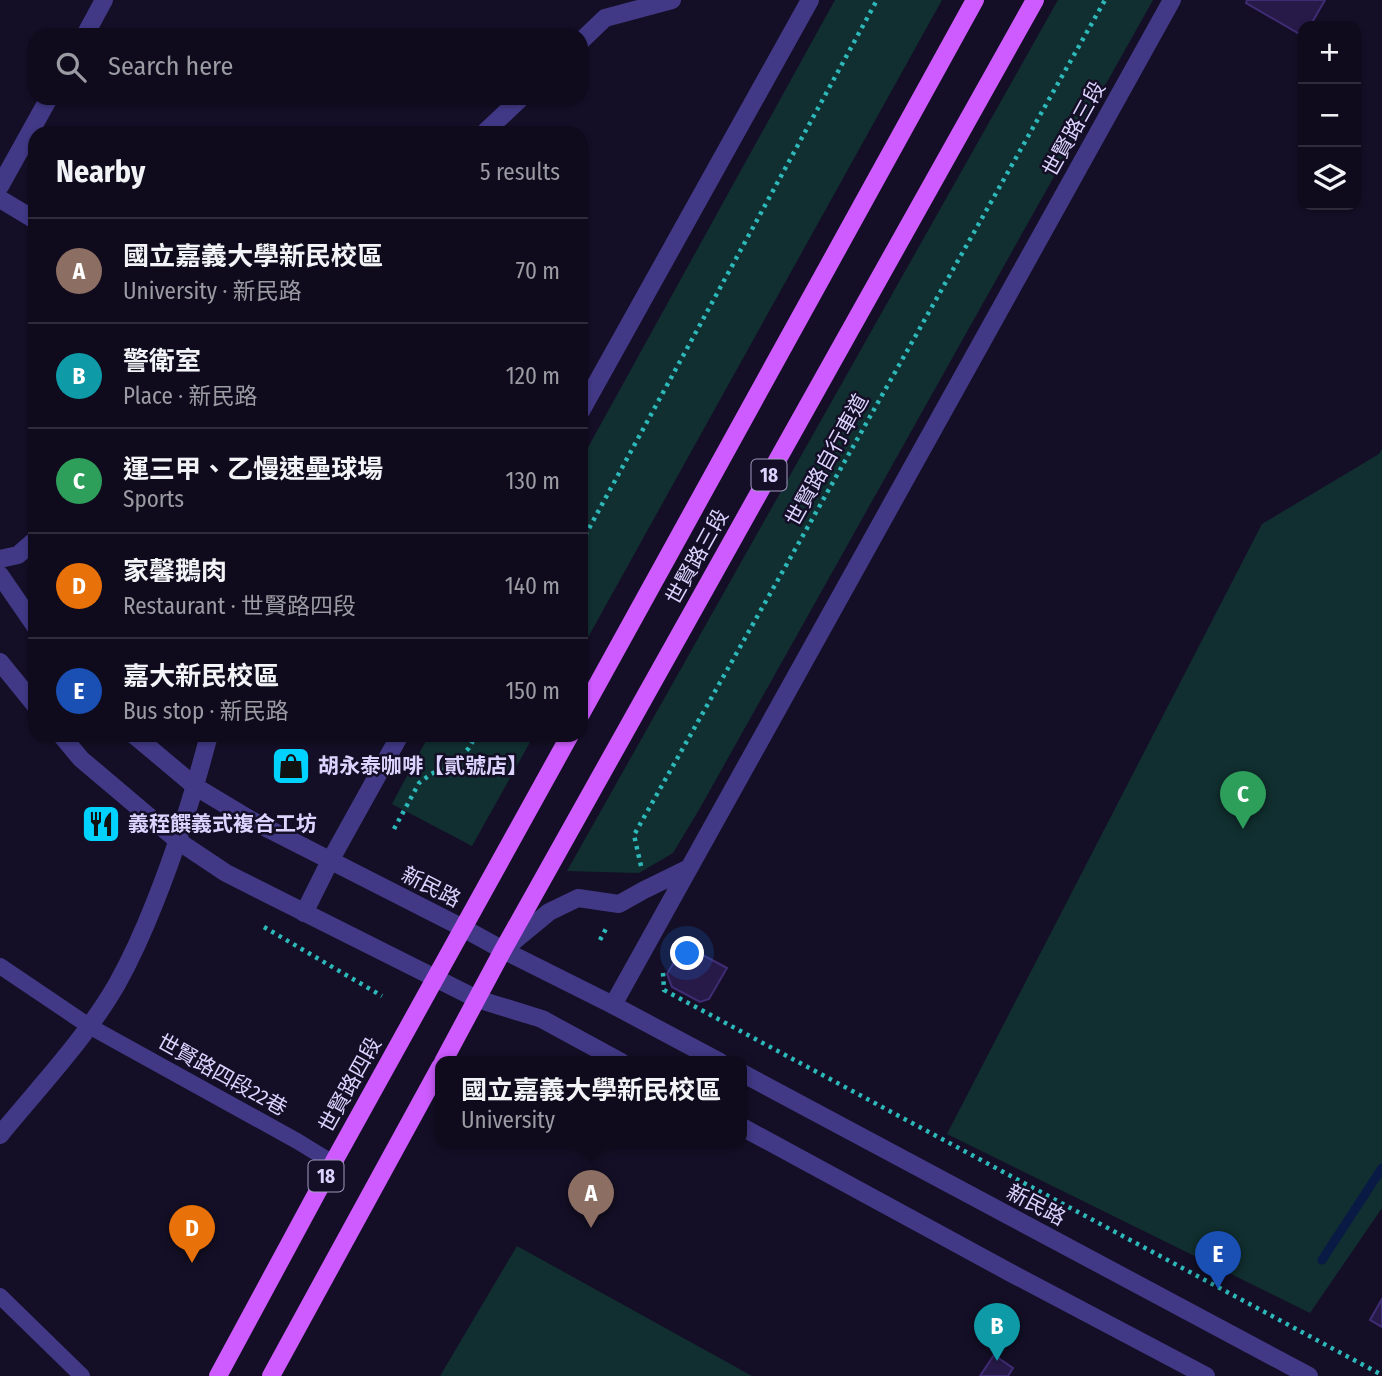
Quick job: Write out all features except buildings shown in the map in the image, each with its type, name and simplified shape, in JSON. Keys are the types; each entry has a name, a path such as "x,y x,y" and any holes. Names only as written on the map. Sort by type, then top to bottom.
{"main road":[{"name":"世賢路三段","path":"588,701 975,0"},
{"name":"世賢路三段","path":"503,950 1035,0"},
{"name":"18","path":"463,928 566,742"},
{"name":"世賢路四段","path":"218,1376 463,928"},
{"name":"18","path":"446,1056 503,950"},
{"name":"18","path":"271,1376 435,1076"}],"street":[{"path":"89,28 104,0"},
{"path":"588,34 605,18 672,0"},
{"path":"588,398 810,0"},
{"name":"世賢路三段","path":"613,1004 1172,0"},
{"path":"33,126 45,105"},
{"path":"491,126 514,105"},
{"path":"0,186 28,136"},
{"path":"0,199 28,216"},
{"path":"0,559 18,555 28,546"},
{"path":"0,575 28,616"},
{"path":"0,662 28,696"},
{"path":"67,742 81,759 178,841 226,873 477,999 542,1019 610,1056"},
{"name":"新民路","path":"142,742 195,786 251,820 613,1004 709,1056"},
{"path":"0,1135 89,1026 117,985 137,946 178,841 207,742"},
{"path":"304,913 396,742"},
{"path":"503,950 549,912 578,898 619,904 689,868"},
{"name":"新民路","path":"747,1076 1310,1376"},
{"path":"747,1130 1206,1376"}],"lane":[{"name":"世賢路四段22巷","path":"0,966 89,1026 333,1163"},
{"path":"0,1296 82,1376"}],"path":[{"path":"588,530 877,0"},
{"name":"世賢路自行車道","path":"600,940 641,867 634,835 1105,0"},
{"path":"394,829 419,783 455,762 472,742"},
{"path":"264,927 382,996"},
{"path":"663,973 664,990 1382,1375"}],"green space":[{"path":"835,0 942,0 588,637 588,447"},
{"path":"1058,0 1153,0 673,853 639,873 567,871"},
{"path":"1382,449 1382,1208 1310,1313 947,1134 1262,524 1379,454"},
{"path":"425,742 530,742 472,846 392,804"},
{"path":"517,1246 752,1376 440,1376"}],"waterway":[{"path":"1322,1260 1382,1168"}],"place":[{"name":"胡永泰咖啡【貳號店】","path":"291,766"},
{"name":"義秷饌義式複合工坊","path":"101,824"},
{"name":"運三甲、乙慢速壘球場","path":"1243,829"},
{"name":"國立嘉義大學新民校區","path":"591,1228"},
{"name":"家馨鵝肉","path":"192,1263"},
{"name":"嘉大新民校區","path":"1218,1289"},
{"name":"警衛室","path":"997,1361"}]}
